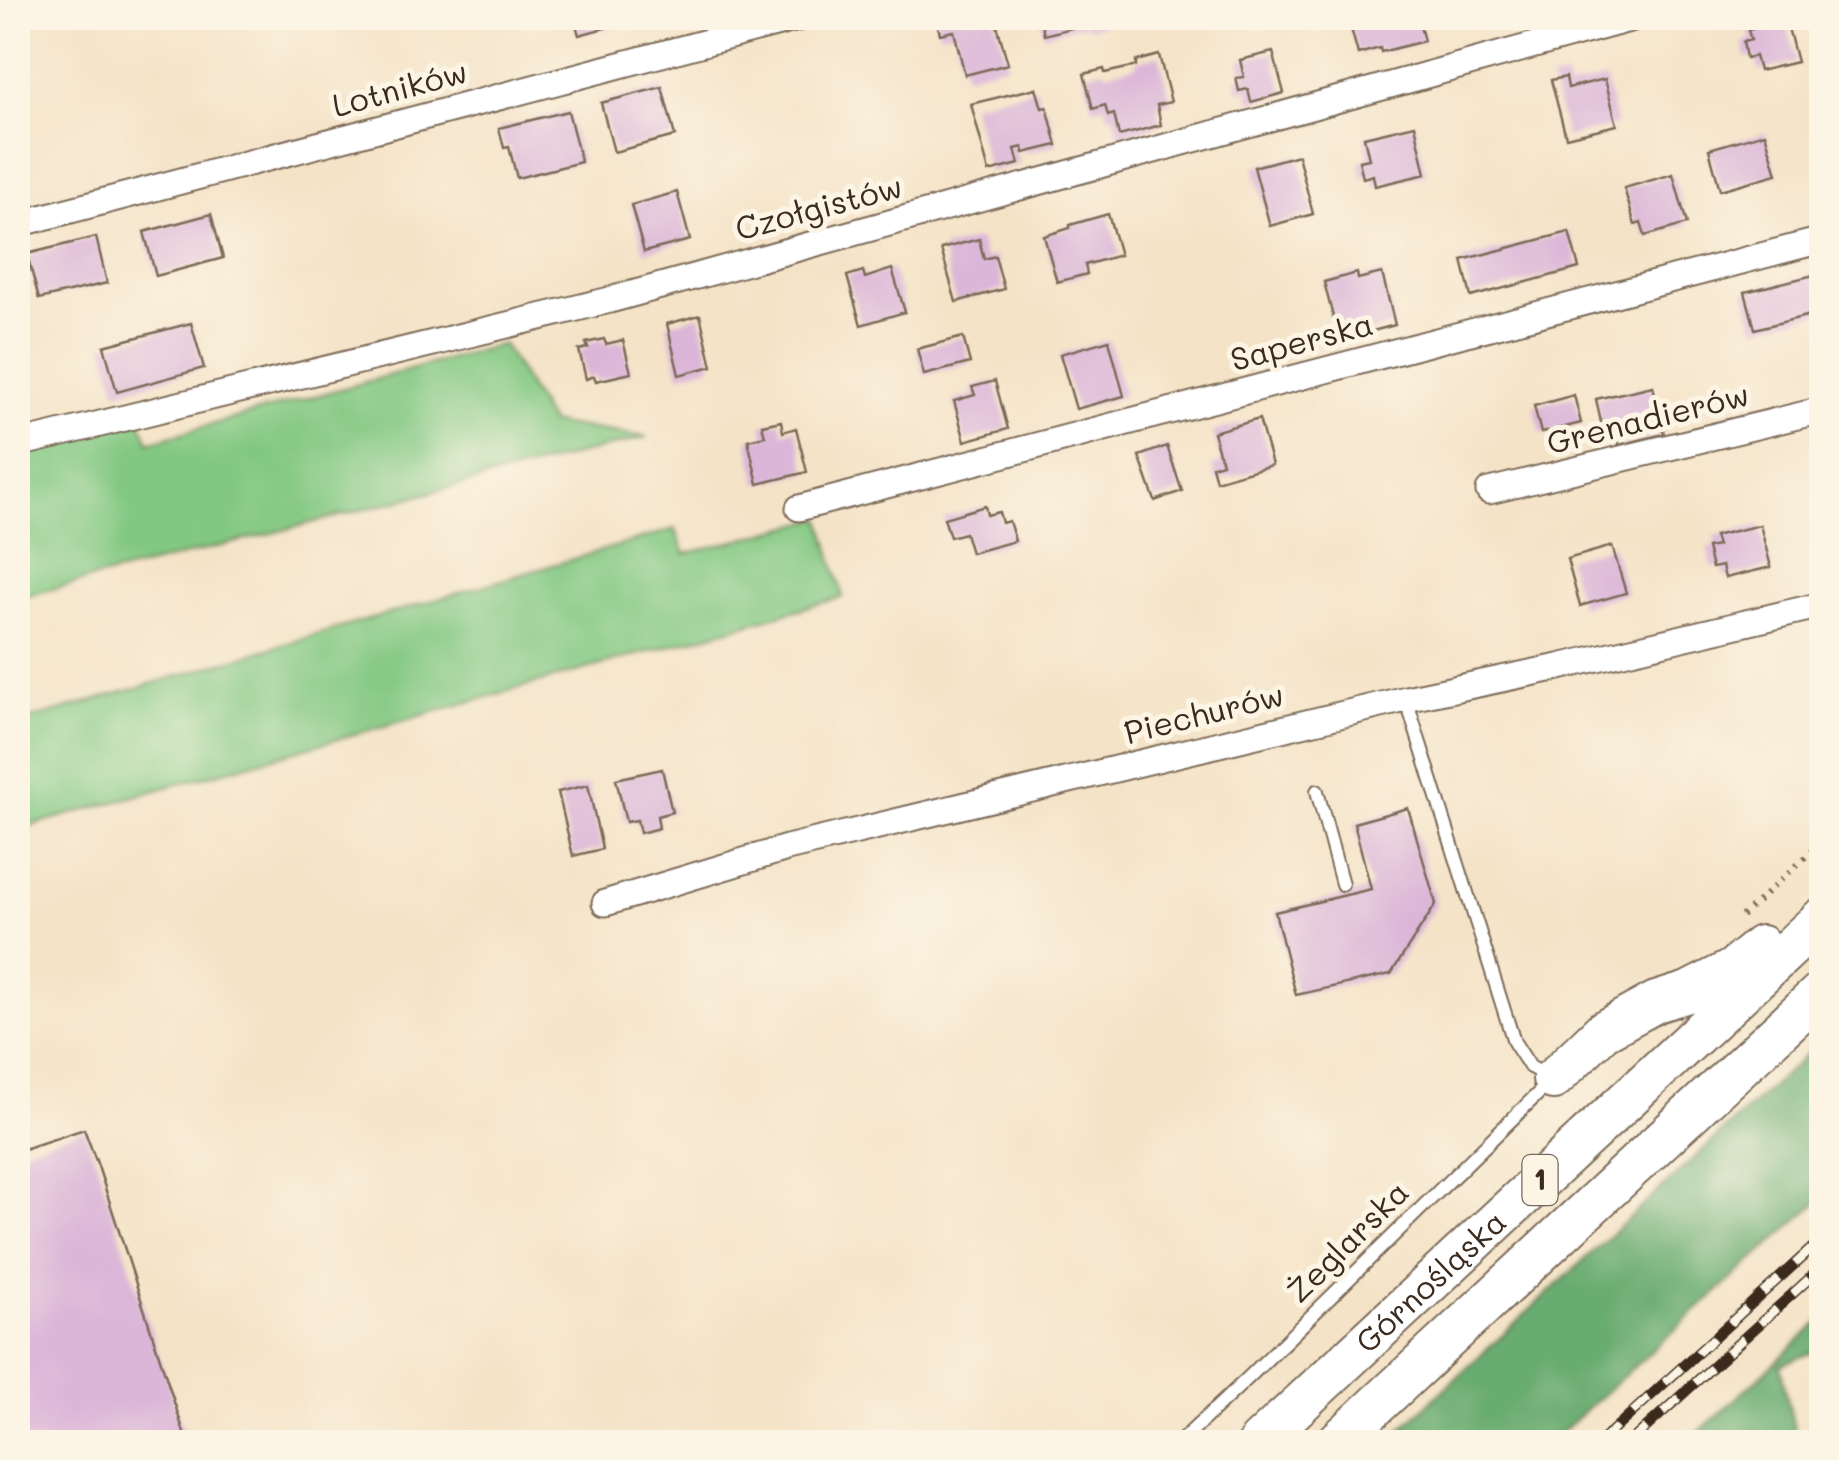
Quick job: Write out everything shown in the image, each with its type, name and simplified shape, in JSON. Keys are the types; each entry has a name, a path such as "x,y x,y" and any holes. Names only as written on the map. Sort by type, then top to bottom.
{"main road":[{"path":"1553,1079 1604,1031 1656,1002 1688,992 1733,969 1760,946 1822,916"},
{"name":"Górnośląska","path":"1259,1442 1822,916"},
{"name":"Górnośląska","path":"1338,1442 1822,991"}],"street":[{"name":"Lotników","path":"18,224 798,18"},
{"name":"Czołgistów","path":"18,444 610,300 1633,18"},
{"name":"Saperska","path":"799,508 1822,240"},
{"name":"Grenadierów","path":"1489,491 1822,410"},
{"name":"Piechurów","path":"606,903 786,848 1406,699 1559,668 1822,605"}],"lane":[{"path":"1406,699 1514,1042 1530,1067 1553,1079"},
{"path":"1316,792 1342,884"},
{"name":"Żeglarska","path":"1180,1442 1553,1079"}],"green space":[{"path":"503,344 550,423 647,437 18,598 18,442 136,411 149,442"},
{"path":"821,518 843,597 18,829 18,723 675,529 685,554"},
{"path":"1821,1041 1821,1199 1550,1442 1387,1442"},
{"path":"1821,1321 1821,1349 1780,1365 1797,1442 1688,1442"}],"building":[{"path":"574,18 630,18 631,21 579,35"},
{"path":"936,18 995,18 1008,64 965,75 954,31 940,34"},
{"path":"1040,18 1109,18 1111,23 1088,28 1087,24 1044,35"},
{"path":"1372,18 1418,18 1424,41 1358,54 1350,25"},
{"path":"1786,20 1797,62 1759,71 1755,56 1746,58 1743,42 1751,40 1748,30"},
{"path":"1273,52 1284,93 1251,102 1248,89 1239,91 1236,78 1244,77 1240,60"},
{"path":"1159,55 1171,102 1157,105 1161,125 1119,136 1114,114 1108,116 1105,105 1093,109 1084,74 1136,66 1136,61"},
{"path":"1566,77 1568,88 1605,79 1617,125 1566,137 1551,80"},
{"path":"662,87 675,136 614,152 601,103"},
{"path":"1036,88 1042,108 1047,107 1057,145 1024,153 1023,147 1015,149 1019,164 989,172 971,104"},
{"path":"568,111 581,162 517,178 499,128"},
{"path":"1415,125 1426,174 1375,186 1373,175 1363,178 1359,161 1369,159 1364,137"},
{"path":"1765,133 1777,174 1720,190 1709,149"},
{"path":"18,143 28,176 18,179"},
{"path":"1298,155 1313,214 1270,226 1254,167"},
{"path":"1673,174 1687,224 1645,236 1641,223 1635,225 1624,188"},
{"path":"677,192 690,240 644,252 631,205"},
{"path":"211,214 223,258 156,276 144,232"},
{"path":"1108,214 1120,255 1085,265 1087,274 1057,282 1044,236"},
{"path":"1569,232 1579,268 1471,297 1462,260"},
{"path":"96,237 107,283 39,299 27,254"},
{"path":"979,239 984,259 995,256 1004,289 956,302 941,249"},
{"path":"892,269 905,312 861,325 847,276 863,271 865,278"},
{"path":"1357,273 1358,279 1382,273 1395,325 1339,340 1324,282"},
{"path":"1822,273 1822,312 1755,329 1745,292"},
{"path":"700,315 712,366 679,375 667,324"},
{"path":"191,323 204,368 117,392 104,346"},
{"path":"963,337 970,363 924,375 917,349"},
{"path":"604,339 606,344 623,340 631,373 596,381 594,376 586,379 579,350 588,348 586,343"},
{"path":"1109,340 1124,396 1076,409 1060,354"},
{"path":"995,381 1008,429 965,441 954,401 975,395 972,387"},
{"path":"1653,386 1664,434 1619,445 1614,424 1602,427 1596,399"},
{"path":"1574,395 1581,423 1541,433 1534,406"},
{"path":"1259,419 1272,465 1216,481 1212,466 1222,463 1213,432"},
{"path":"781,421 783,432 796,428 807,472 758,484 748,440 765,436 762,425"},
{"path":"1167,446 1182,491 1155,501 1139,456"},
{"path":"985,506 987,515 999,512 1002,523 1009,521 1015,541 971,553 965,533 950,537 944,518"},
{"path":"1760,525 1771,567 1725,578 1722,566 1712,568 1707,548 1717,546 1714,536"},
{"path":"1612,546 1626,593 1580,606 1567,559"},
{"path":"662,769 672,812 657,816 659,828 640,833 637,820 626,822 616,779"},
{"path":"588,785 602,849 573,856 558,792"},
{"path":"1408,808 1436,904 1391,974 1296,995 1275,912 1371,889 1354,823"},
{"path":"84,1129 187,1442 18,1442 18,1151"}],"railway":[{"path":"1600,1442 1822,1239"},
{"path":"1630,1442 1822,1267"}]}
